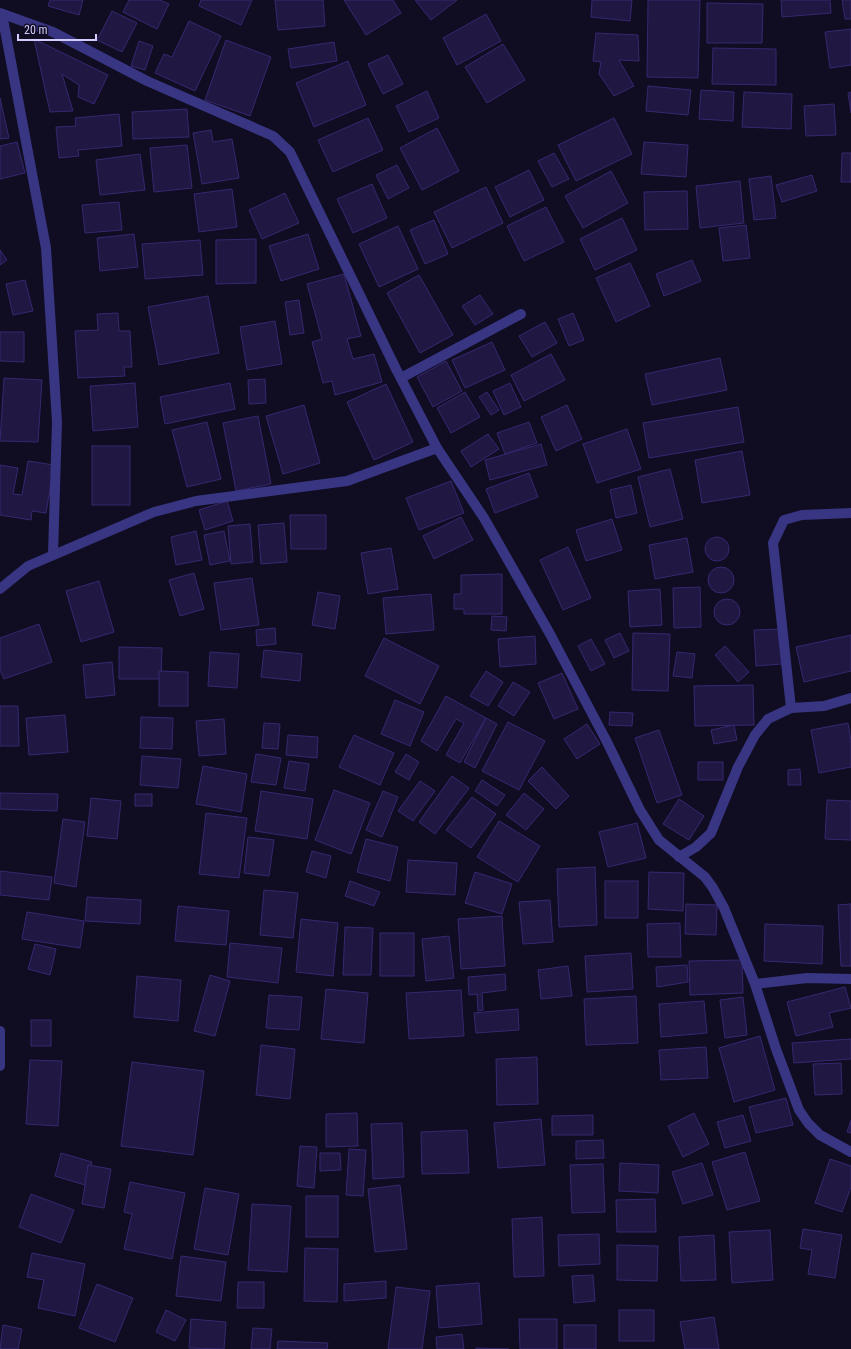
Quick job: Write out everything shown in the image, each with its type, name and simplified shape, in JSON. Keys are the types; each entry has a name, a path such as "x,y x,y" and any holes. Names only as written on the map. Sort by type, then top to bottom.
{"street":[{"path":"53,554 57,422 46,248 1,14 53,32 147,81 273,136 290,152 437,448 484,518 550,634 607,742 640,810 659,840 696,869 714,888 724,908 755,984 776,1049 799,1110 808,1123 820,1135 851,1152"},
{"path":"401,378 521,314"},
{"path":"0,589 28,566 154,512 196,501 346,481 437,448"},
{"path":"791,708 773,543 784,520 802,515 851,513"},
{"path":"679,857 696,847 711,834 738,767 755,735 768,719 791,708 824,706 851,698"},
{"path":"755,984 807,978 851,980"},
{"path":"0,1031 0,1066"}],"building":[{"path":"50,0 83,0 79,15 48,6"},
{"path":"129,0 160,0 169,4 157,29 123,12"},
{"path":"201,0 252,0 241,25 199,6"},
{"path":"275,0 323,0 325,26 278,30"},
{"path":"344,0 393,0 401,13 366,35"},
{"path":"415,0 457,0 431,20"},
{"path":"592,0 632,0 630,21 591,17"},
{"path":"648,0 700,0 698,78 647,77"},
{"path":"781,0 830,0 831,13 782,17"},
{"path":"842,0 851,0 851,19 845,19"},
{"path":"707,3 763,4 762,43 707,43"},
{"path":"112,11 137,23 122,52 97,40"},
{"path":"486,14 501,41 457,65 443,38"},
{"path":"189,21 221,36 195,91 155,73 164,54 172,57"},
{"path":"851,29 851,65 830,68 825,32"},
{"path":"596,33 638,35 639,61 619,60 634,86 614,96 599,74 601,62 593,61"},
{"path":"34,39 108,75 94,104 78,97 79,85 62,74 73,111 50,112"},
{"path":"226,40 271,57 250,116 205,100"},
{"path":"139,41 153,46 145,70 131,66"},
{"path":"334,42 337,61 291,68 288,49"},
{"path":"503,44 525,80 487,103 465,67"},
{"path":"713,48 776,49 776,85 712,84"},
{"path":"388,55 403,84 383,94 368,64"},
{"path":"348,61 366,105 314,127 296,83"},
{"path":"648,86 691,90 688,115 646,111"},
{"path":"701,90 734,92 733,121 699,119"},
{"path":"427,91 439,118 409,132 396,106"},
{"path":"744,92 792,94 791,129 742,127"},
{"path":"851,92 851,113 848,93"},
{"path":"0,98 9,138 0,139"},
{"path":"834,104 836,135 806,136 804,106"},
{"path":"187,109 189,137 133,139 132,112"},
{"path":"119,114 122,146 78,150 79,156 59,158 56,127 76,126 75,118"},
{"path":"368,118 383,150 333,172 318,140"},
{"path":"614,118 632,154 576,181 558,145"},
{"path":"437,128 459,171 422,190 400,148"},
{"path":"211,130 213,142 232,139 239,178 202,184 193,133"},
{"path":"17,142 25,173 0,179 0,146"},
{"path":"644,142 688,145 686,177 641,174"},
{"path":"187,145 192,188 154,192 150,148"},
{"path":"554,153 569,179 552,187 538,161"},
{"path":"842,153 851,153 851,182 841,182"},
{"path":"140,154 145,190 100,195 96,160"},
{"path":"397,165 409,188 388,199 376,175"},
{"path":"529,170 544,200 510,217 495,187"},
{"path":"611,171 628,203 583,228 565,196"},
{"path":"812,175 817,191 782,202 776,185"},
{"path":"771,176 776,218 754,220 749,179"},
{"path":"740,181 744,223 700,228 696,186"},
{"path":"372,184 387,218 353,233 337,199"},
{"path":"486,187 503,223 452,248 434,212"},
{"path":"232,189 237,227 199,232 194,194"},
{"path":"687,191 688,229 645,230 644,192"},
{"path":"285,193 299,223 262,239 249,210"},
{"path":"119,202 122,230 85,233 82,205"},
{"path":"546,207 564,242 524,261 507,226"},
{"path":"622,218 637,250 595,270 580,239"},
{"path":"434,220 448,254 425,264 410,230"},
{"path":"746,225 750,258 723,261 719,228"},
{"path":"398,226 418,269 379,287 359,244"},
{"path":"134,234 138,267 100,271 97,238"},
{"path":"308,234 319,269 281,281 269,246"},
{"path":"256,239 256,283 216,284 216,240"},
{"path":"200,240 203,275 145,279 142,244"},
{"path":"0,250 7,260 0,265"},
{"path":"692,260 701,281 664,296 656,274"},
{"path":"630,263 650,306 616,322 596,278"},
{"path":"344,274 361,336 347,339 353,359 374,354 382,382 335,395 332,381 323,383 312,342 322,339 307,284"},
{"path":"419,275 453,335 420,353 387,293"},
{"path":"25,280 33,311 13,315 6,284"},
{"path":"480,295 493,314 475,325 462,306"},
{"path":"208,296 219,353 159,365 148,307"},
{"path":"299,300 304,333 290,335 285,302"},
{"path":"118,313 119,331 130,331 132,367 124,367 125,376 78,378 75,331 98,330 97,314"},
{"path":"573,313 584,340 569,346 558,319"},
{"path":"275,321 282,364 247,370 240,327"},
{"path":"545,322 557,343 532,357 519,336"},
{"path":"0,332 24,332 24,362 0,361"},
{"path":"492,342 505,370 465,388 452,360"},
{"path":"551,354 565,380 524,401 511,375"},
{"path":"720,358 727,390 652,405 645,374"},
{"path":"446,361 462,391 433,407 417,377"},
{"path":"4,378 42,380 38,442 0,441"},
{"path":"265,379 266,403 249,404 248,380"},
{"path":"135,383 138,427 93,431 90,386"},
{"path":"230,383 235,409 165,424 160,397"},
{"path":"510,383 521,407 504,415 493,391"},
{"path":"386,384 413,442 374,460 347,402"},
{"path":"465,392 480,417 451,433 437,408"},
{"path":"487,392 499,410 491,415 479,397"},
{"path":"304,405 320,463 283,474 266,416"},
{"path":"567,405 582,439 556,451 541,417"},
{"path":"738,407 744,442 649,458 643,423"},
{"path":"258,416 271,484 236,491 223,423"},
{"path":"207,422 221,479 187,487 172,430"},
{"path":"529,422 537,443 505,454 497,433"},
{"path":"627,429 641,469 597,483 583,444"},
{"path":"488,434 499,449 471,467 461,451"},
{"path":"541,444 547,465 490,480 485,460"},
{"path":"92,446 130,446 130,505 92,505"},
{"path":"742,451 750,495 702,503 695,460"},
{"path":"28,461 54,465 46,513 32,511 31,520 0,515 0,465 18,468 13,494 22,495"},
{"path":"670,469 683,519 650,527 638,477"},
{"path":"529,473 538,497 495,513 486,489"},
{"path":"451,481 464,513 419,530 406,498"},
{"path":"631,485 637,513 616,518 610,490"},
{"path":"227,501 233,521 205,530 199,510"},
{"path":"290,515 326,515 326,549 291,549"},
{"path":"461,517 473,540 434,559 423,536"},
{"path":"612,519 622,550 586,561 576,530"},
{"path":"284,523 287,562 261,564 258,525"},
{"path":"250,524 253,562 231,564 228,526"},
{"path":"196,531 202,560 176,565 171,537"},
{"path":"224,531 230,561 210,565 204,535"},
{"path":"717,537 726,540 729,549 726,558 717,561 708,558 705,549 708,540"},
{"path":"687,538 693,572 655,579 649,545"},
{"path":"568,547 591,598 563,610 540,560"},
{"path":"391,548 398,589 368,594 361,553"},
{"path":"721,567 730,571 734,580 730,589 721,593 712,589 708,580 712,571"},
{"path":"194,573 204,609 180,616 169,580"},
{"path":"502,574 502,614 464,614 464,609 454,609 454,594 461,594 461,575"},
{"path":"252,578 259,625 221,630 214,583"},
{"path":"99,581 114,632 81,642 66,591"},
{"path":"700,587 701,627 674,628 673,588"},
{"path":"660,589 662,625 630,627 628,591"},
{"path":"318,592 340,596 335,629 312,625"},
{"path":"431,594 434,630 386,634 383,598"},
{"path":"727,599 737,602 740,612 737,622 727,625 717,622 714,612 717,602"},
{"path":"492,616 507,617 506,631 491,630"},
{"path":"39,624 52,662 4,679 0,670 0,638"},
{"path":"275,628 276,644 257,646 256,630"},
{"path":"780,629 782,664 756,666 754,630"},
{"path":"620,633 629,651 614,658 605,640"},
{"path":"633,633 670,634 668,691 632,690"},
{"path":"851,635 851,671 804,682 796,647"},
{"path":"535,636 536,664 500,667 498,639"},
{"path":"384,638 439,666 420,704 365,676"},
{"path":"591,639 605,664 591,671 578,646"},
{"path":"725,646 749,672 738,682 715,655"},
{"path":"119,647 162,648 161,679 119,679"},
{"path":"264,650 302,654 300,681 261,677"},
{"path":"210,652 239,654 237,688 208,686"},
{"path":"677,652 695,654 692,678 673,676"},
{"path":"112,662 115,695 86,698 83,665"},
{"path":"159,671 188,672 188,706 159,706"},
{"path":"486,671 503,682 488,706 470,696"},
{"path":"562,673 578,709 554,719 538,683"},
{"path":"513,682 530,692 514,716 498,706"},
{"path":"753,685 754,725 695,726 694,686"},
{"path":"446,696 486,718 460,763 446,755 464,723 456,719 437,751 421,741"},
{"path":"395,700 424,712 410,746 381,734"},
{"path":"0,706 18,706 19,746 0,746"},
{"path":"610,712 633,713 632,726 609,725"},
{"path":"65,715 68,752 29,755 26,718"},
{"path":"141,717 173,718 172,749 140,748"},
{"path":"486,718 497,724 475,768 464,762"},
{"path":"224,719 226,754 199,756 196,721"},
{"path":"508,722 545,741 519,790 482,771"},
{"path":"264,723 280,724 278,749 262,748"},
{"path":"848,723 851,741 851,767 819,773 811,730"},
{"path":"587,724 600,744 577,759 564,739"},
{"path":"734,725 737,740 714,744 711,730"},
{"path":"659,730 682,795 657,803 635,738"},
{"path":"288,735 318,737 317,758 286,755"},
{"path":"354,735 394,753 380,785 339,767"},
{"path":"256,754 281,758 276,785 251,782"},
{"path":"406,754 419,762 409,780 395,772"},
{"path":"142,756 181,759 178,788 140,785"},
{"path":"289,761 309,764 305,791 284,788"},
{"path":"698,762 723,762 723,780 698,780"},
{"path":"203,766 247,774 241,812 196,804"},
{"path":"542,767 569,796 556,809 528,781"},
{"path":"800,769 801,785 788,785 788,770"},
{"path":"452,776 469,788 435,834 419,822"},
{"path":"482,780 505,795 497,806 475,791"},
{"path":"420,781 435,791 413,821 398,811"},
{"path":"334,790 370,803 351,854 315,840"},
{"path":"261,791 313,799 307,839 255,831"},
{"path":"383,791 398,797 382,837 366,830"},
{"path":"0,793 58,794 57,811 0,809"},
{"path":"524,793 544,809 526,830 506,815"},
{"path":"135,794 152,794 152,806 135,806"},
{"path":"472,797 496,814 471,848 446,830"},
{"path":"91,798 121,801 117,839 87,836"},
{"path":"679,799 704,816 689,840 663,824"},
{"path":"827,800 851,801 851,840 825,839"},
{"path":"206,813 247,818 239,878 199,874"},
{"path":"63,819 85,822 76,887 54,883"},
{"path":"499,821 540,846 518,882 477,857"},
{"path":"637,823 646,858 608,867 599,832"},
{"path":"248,837 274,840 269,876 244,873"},
{"path":"366,839 398,847 390,881 357,872"},
{"path":"312,851 331,856 326,878 306,872"},
{"path":"408,860 457,863 455,895 406,892"},
{"path":"595,867 597,925 559,927 557,869"},
{"path":"0,871 52,877 49,900 0,895"},
{"path":"475,872 512,884 502,914 465,903"},
{"path":"649,872 684,873 683,911 648,909"},
{"path":"350,881 380,892 374,906 345,896"},
{"path":"605,881 638,881 638,918 605,918"},
{"path":"264,890 298,893 293,938 260,935"},
{"path":"87,897 141,900 140,924 85,921"},
{"path":"550,900 553,942 523,944 519,902"},
{"path":"686,904 717,905 716,935 685,934"},
{"path":"851,904 851,966 841,966 838,905"},
{"path":"178,906 229,911 226,945 175,941"},
{"path":"27,912 84,921 80,948 22,939"},
{"path":"502,916 505,966 461,969 458,919"},
{"path":"301,919 338,923 333,976 296,972"},
{"path":"680,923 681,957 648,957 647,924"},
{"path":"765,924 823,926 822,964 764,961"},
{"path":"345,927 373,928 371,975 343,975"},
{"path":"380,933 414,933 414,976 380,976"},
{"path":"449,936 454,978 426,981 422,939"},
{"path":"230,943 282,948 278,983 227,977"},
{"path":"35,944 56,949 50,975 28,969"},
{"path":"631,953 633,989 587,992 585,956"},
{"path":"742,960 743,993 690,995 689,961"},
{"path":"687,965 688,982 657,987 656,967"},
{"path":"568,966 572,996 541,999 538,970"},
{"path":"505,974 506,990 482,993 483,1010 478,1011 477,994 469,995 468,977"},
{"path":"210,975 230,981 215,1036 194,1031"},
{"path":"137,976 181,980 178,1021 134,1017"},
{"path":"845,987 851,1008 829,1013 833,1027 796,1036 787,1002"},
{"path":"326,989 368,993 364,1043 321,1039"},
{"path":"461,990 464,1036 409,1039 406,993"},
{"path":"269,995 302,997 299,1030 266,1028"},
{"path":"636,996 638,1043 586,1045 584,999"},
{"path":"743,997 747,1035 725,1038 720,1000"},
{"path":"704,1001 707,1033 661,1037 659,1004"},
{"path":"518,1009 519,1030 476,1033 474,1013"},
{"path":"31,1020 51,1020 51,1046 31,1046"},
{"path":"760,1036 775,1090 734,1102 719,1048"},
{"path":"851,1039 851,1059 794,1063 792,1043"},
{"path":"261,1045 295,1049 290,1099 256,1095"},
{"path":"706,1047 708,1078 661,1080 659,1050"},
{"path":"537,1057 538,1104 497,1105 496,1059"},
{"path":"30,1060 62,1061 58,1126 26,1124"},
{"path":"132,1062 204,1071 193,1155 121,1146"},
{"path":"841,1063 842,1094 815,1095 813,1064"},
{"path":"786,1098 793,1125 756,1133 749,1107"},
{"path":"357,1113 358,1146 326,1147 326,1114"},
{"path":"694,1113 709,1144 683,1157 668,1126"},
{"path":"593,1115 593,1135 552,1135 552,1116"},
{"path":"743,1115 751,1141 725,1148 717,1122"},
{"path":"541,1119 545,1165 498,1168 494,1123"},
{"path":"851,1120 851,1133 847,1132"},
{"path":"402,1123 404,1177 373,1179 371,1124"},
{"path":"467,1130 469,1173 422,1174 421,1132"},
{"path":"603,1140 604,1158 576,1159 576,1141"},
{"path":"300,1146 317,1147 314,1188 297,1186"},
{"path":"349,1149 366,1150 363,1196 346,1195"},
{"path":"745,1152 760,1201 727,1210 712,1162"},
{"path":"61,1153 92,1162 85,1185 55,1176"},
{"path":"320,1153 340,1153 341,1170 320,1171"},
{"path":"830,1159 851,1166 851,1187 842,1212 815,1203"},
{"path":"620,1163 659,1165 658,1193 619,1191"},
{"path":"702,1163 713,1195 683,1204 672,1172"},
{"path":"603,1164 605,1212 572,1213 570,1165"},
{"path":"88,1165 111,1169 104,1208 82,1204"},
{"path":"130,1182 185,1193 172,1259 124,1249 132,1214 124,1212"},
{"path":"400,1185 407,1249 375,1252 368,1189"},
{"path":"205,1188 239,1194 228,1255 194,1249"},
{"path":"31,1194 74,1210 61,1243 19,1227"},
{"path":"306,1196 338,1196 338,1237 306,1237"},
{"path":"655,1199 656,1232 617,1232 616,1200"},
{"path":"252,1204 291,1206 287,1272 248,1270"},
{"path":"542,1217 544,1276 514,1277 512,1219"},
{"path":"803,1229 842,1235 835,1278 808,1274 812,1250 800,1248"},
{"path":"770,1230 773,1280 732,1283 729,1232"},
{"path":"599,1234 600,1264 559,1266 558,1235"},
{"path":"714,1235 716,1280 681,1281 679,1237"},
{"path":"617,1245 658,1246 657,1281 617,1280"},
{"path":"305,1248 338,1249 337,1302 304,1301"},
{"path":"32,1253 85,1264 75,1316 38,1308 44,1280 27,1277"},
{"path":"181,1256 226,1262 221,1301 176,1296"},
{"path":"593,1275 595,1301 574,1303 572,1276"},
{"path":"386,1281 386,1298 344,1301 344,1284"},
{"path":"238,1282 264,1282 264,1308 237,1308"},
{"path":"479,1283 482,1324 439,1328 436,1286"},
{"path":"97,1284 133,1298 115,1342 79,1328"},
{"path":"396,1287 430,1291 422,1349 388,1349"},
{"path":"166,1310 186,1320 175,1341 156,1332"},
{"path":"619,1310 654,1310 654,1341 619,1341"},
{"path":"714,1317 719,1349 685,1349 680,1322"},
{"path":"191,1319 226,1322 224,1349 189,1348"},
{"path":"519,1319 557,1319 557,1349 520,1349"},
{"path":"3,1325 22,1329 18,1349 0,1349"},
{"path":"564,1325 596,1325 596,1349 564,1349"},
{"path":"253,1328 272,1329 270,1349 251,1349"},
{"path":"462,1334 464,1349 437,1349 436,1337"},
{"path":"278,1341 328,1343 327,1349 277,1349"},
{"path":"476,1348 509,1349 476,1349"}]}
